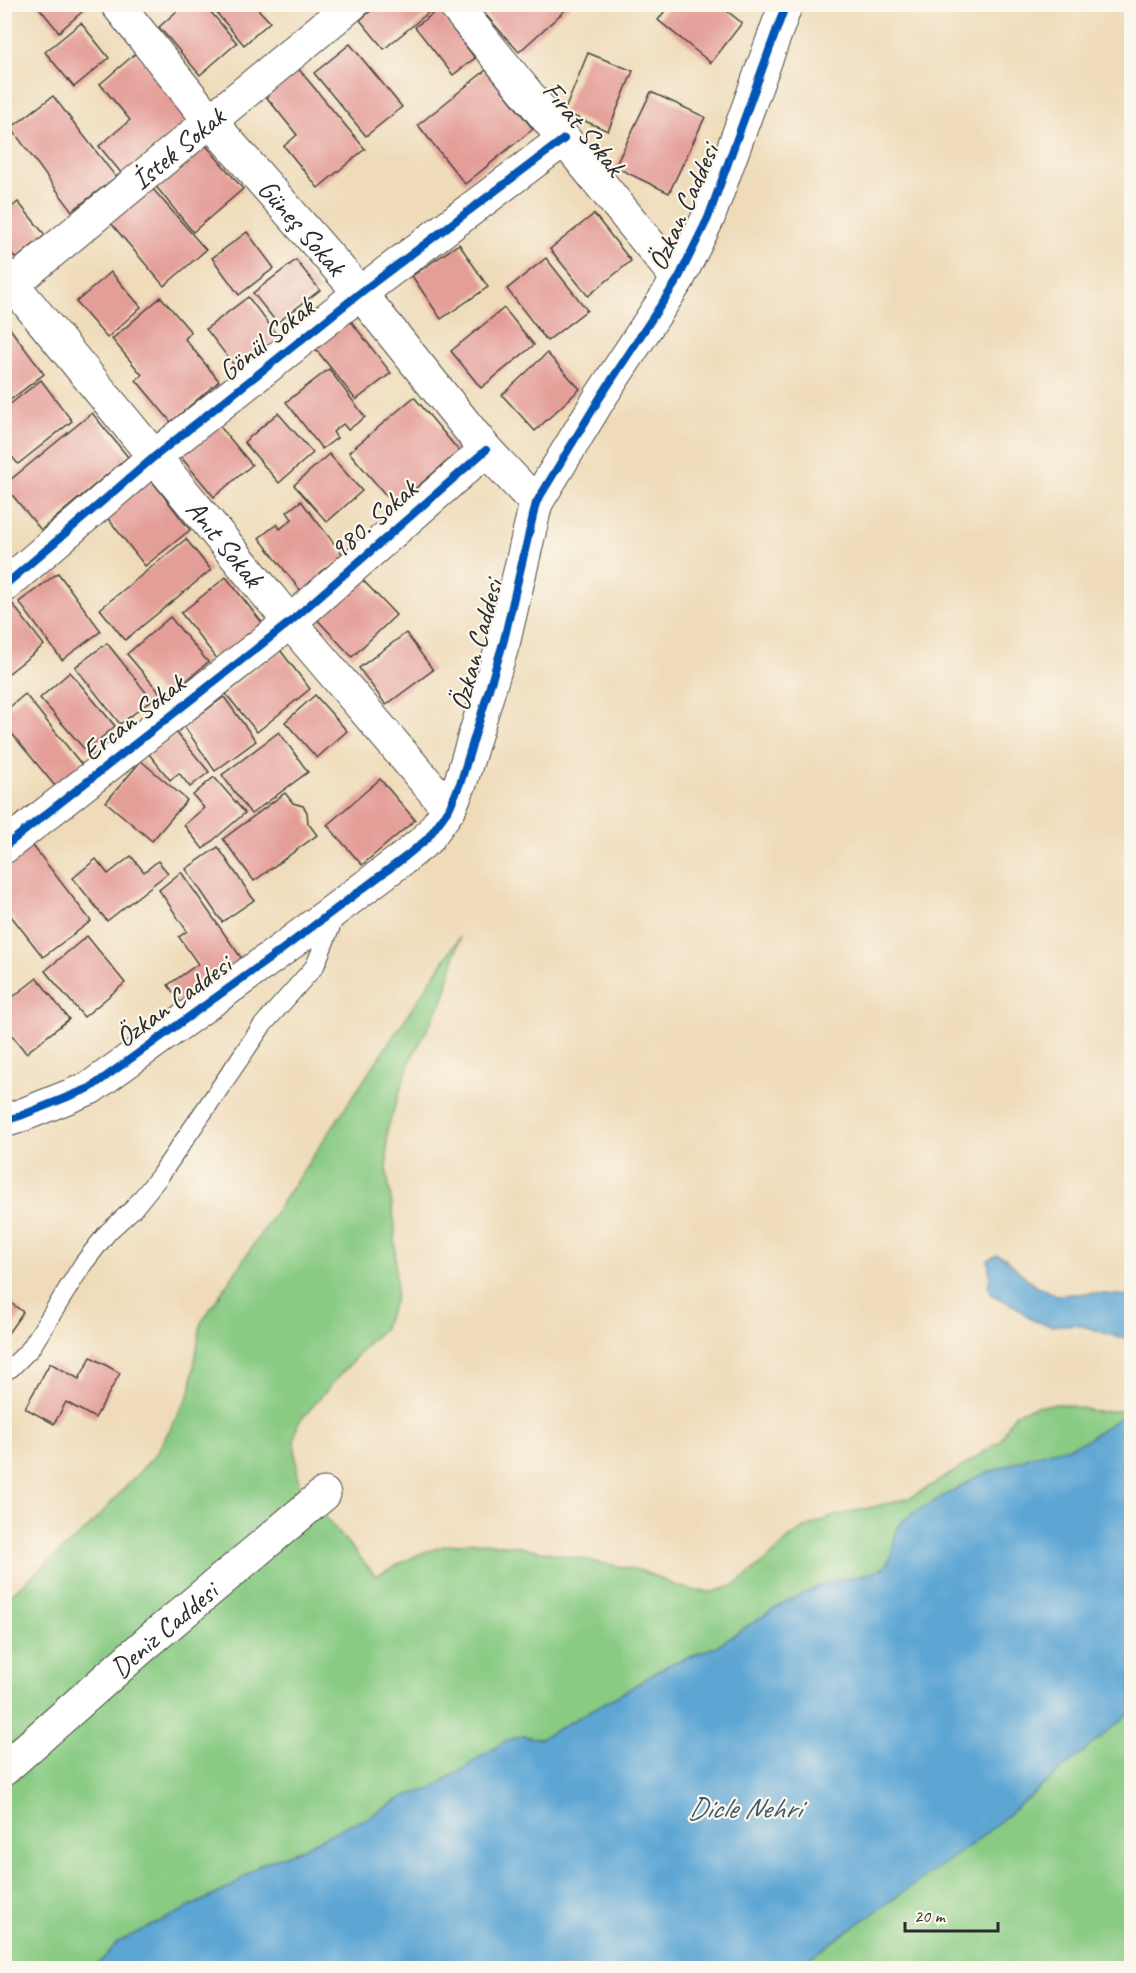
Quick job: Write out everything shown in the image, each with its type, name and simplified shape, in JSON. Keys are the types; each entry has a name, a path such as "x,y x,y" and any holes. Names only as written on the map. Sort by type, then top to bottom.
{"street":[{"name":"Güneş Sokak","path":"117,4 210,122 360,293 486,450 536,503"},
{"name":"İstek Sokak","path":"7,283 210,122 352,4"},
{"name":"Fırat Sokak","path":"454,4 678,279"},
{"name":"Özkan Caddesi","path":"4,1121 90,1088 339,907 427,839 449,808 461,781 504,640 536,503 601,396 678,279 708,218 786,4"},
{"name":"Gönül Sokak","path":"4,586 154,457 360,293 564,139"},
{"name":"Anıt Sokak","path":"7,283 290,622 449,808"},
{"name":"980. Sokak","path":"290,622 486,450"},
{"name":"Ercan Sokak","path":"4,847 290,622"},
{"name":"Deniz Caddesi","path":"4,1769 149,1641 324,1494"}],"lane":[{"path":"4,1371 30,1349 83,1264 108,1232 133,1209 159,1177 262,1026 315,966 339,907"}],"green space":[{"path":"460,937 443,1000 410,1061 387,1130 387,1173 395,1225 396,1297 383,1329 298,1423 294,1440 299,1487 376,1576 417,1555 444,1546 473,1542 516,1546 642,1571 677,1586 696,1591 713,1592 733,1586 768,1559 792,1536 807,1527 831,1517 910,1498 954,1472 1000,1441 1015,1413 1040,1405 1061,1404 1098,1412 1131,1410 1085,1441 915,1512 901,1522 896,1532 891,1558 884,1567 875,1572 826,1583 782,1604 715,1647 668,1665 540,1739 523,1736 450,1776 432,1789 405,1796 364,1820 348,1825 299,1850 261,1864 231,1887 118,1942 102,1960 91,1968 5,1968 4,1600 87,1529 156,1454 190,1393 201,1323"},
{"path":"1131,1712 1131,1968 795,1968 975,1842"}],"water":[{"path":"997,1255 1005,1258 1035,1286 1057,1295 1091,1293 1131,1296 1131,1337 1120,1338 1076,1324 1051,1326 1032,1320 1015,1306 992,1295 988,1285 990,1278 988,1260"},
{"name":"Dicle Nehri","path":"1131,1410 1131,1712 975,1842 795,1968 91,1968 102,1960 118,1942 231,1887 261,1864 299,1850 348,1825 364,1820 405,1796 432,1789 505,1741 523,1736 540,1739 668,1665 715,1647 782,1604 826,1583 875,1572 884,1567 891,1558 896,1532 902,1522 915,1512 977,1477 1032,1456 1085,1441"}],"building":[{"path":"36,4 91,4 59,32"},
{"path":"185,4 204,4 237,43 200,75 159,27"},
{"path":"209,4 264,4 258,9 270,22 244,45"},
{"path":"379,4 421,4 428,13 384,49 360,20"},
{"path":"494,4 572,4 519,52 484,13"},
{"path":"670,4 718,4 742,23 711,63 658,20"},
{"path":"438,10 475,58 453,75 415,27"},
{"path":"81,23 109,58 74,87 45,52"},
{"path":"350,44 402,107 366,136 314,73"},
{"path":"136,53 190,118 122,174 99,146 130,120 100,84"},
{"path":"588,53 633,71 608,131 564,112"},
{"path":"4,64 10,64 9,128 4,128"},
{"path":"297,67 365,149 318,188 284,146 297,135 264,94"},
{"path":"486,70 533,129 465,184 418,125"},
{"path":"651,92 705,117 669,193 615,167"},
{"path":"53,96 116,177 72,211 11,128"},
{"path":"203,142 243,189 193,232 154,184"},
{"path":"152,188 206,250 164,286 110,222"},
{"path":"18,202 45,235 16,259 4,244 4,213"},
{"path":"594,214 631,261 588,296 550,249"},
{"path":"247,232 274,268 239,295 212,258"},
{"path":"459,244 488,287 441,319 412,276"},
{"path":"546,258 587,310 547,341 507,289"},
{"path":"296,260 320,290 277,323 253,293"},
{"path":"111,272 141,307 107,338 76,302"},
{"path":"161,297 191,332 185,339 219,381 171,422 136,380 142,375 112,339"},
{"path":"248,297 279,337 237,369 206,329"},
{"path":"504,308 534,345 481,388 451,351"},
{"path":"350,320 391,373 356,400 315,348"},
{"path":"8,326 44,374 5,404 5,328"},
{"path":"547,353 580,389 535,431 502,395"},
{"path":"329,369 365,417 348,430 343,424 333,432 337,438 322,449 286,402"},
{"path":"41,380 72,421 18,464 4,447 4,409"},
{"path":"414,397 459,451 395,506 349,452"},
{"path":"92,413 128,457 41,530 4,485"},
{"path":"278,413 313,453 279,483 244,442"},
{"path":"218,424 252,465 214,497 180,456"},
{"path":"329,454 362,491 327,522 294,485"},
{"path":"148,476 190,530 145,566 103,512"},
{"path":"301,501 347,560 331,564 319,573 324,579 304,595 259,538 277,524 280,529 292,519 287,512"},
{"path":"186,539 211,570 125,640 100,609"},
{"path":"58,573 101,631 62,660 19,602"},
{"path":"357,574 396,615 352,657 314,616"},
{"path":"226,577 263,624 218,660 181,613"},
{"path":"8,598 44,645 4,677 4,600"},
{"path":"170,617 208,662 165,699 127,654"},
{"path":"406,633 433,670 386,705 359,668"},
{"path":"107,643 152,700 120,724 75,667"},
{"path":"280,650 310,689 257,732 226,694"},
{"path":"70,672 115,726 86,751 40,698"},
{"path":"25,694 82,765 55,786 4,724 4,712"},
{"path":"315,695 347,731 317,758 285,722"},
{"path":"224,697 256,741 215,771 184,726"},
{"path":"176,732 209,772 190,787 179,773 170,780 149,754"},
{"path":"279,732 308,772 251,814 222,775"},
{"path":"141,761 187,800 152,841 106,802"},
{"path":"214,777 245,813 203,849 184,825 204,808 193,795"},
{"path":"380,779 415,820 362,865 327,825"},
{"path":"285,793 293,803 303,806 307,812 308,823 317,835 254,881 223,839"},
{"path":"30,842 91,921 43,957 4,907 4,862"},
{"path":"218,847 254,900 222,922 186,869"},
{"path":"131,856 144,872 158,861 168,873 107,921 73,878 96,859 108,874"},
{"path":"181,872 242,959 181,1003 168,985 198,964 179,937 187,931 159,890"},
{"path":"87,936 125,983 84,1017 45,971"},
{"path":"37,978 69,1019 26,1053 4,1025 4,1004"},
{"path":"4,1298 23,1312 4,1339"},
{"path":"91,1357 120,1373 95,1418 66,1402 54,1424 25,1408 50,1363 79,1379"}],"cycle path":[{"path":"4,1121 90,1088 276,954 405,857 427,839 449,809 461,781 504,640 536,503 601,396 678,279 708,218 786,4"},
{"path":"4,586 154,457 360,293 564,139"},
{"path":"4,847 290,622 486,450"}]}
